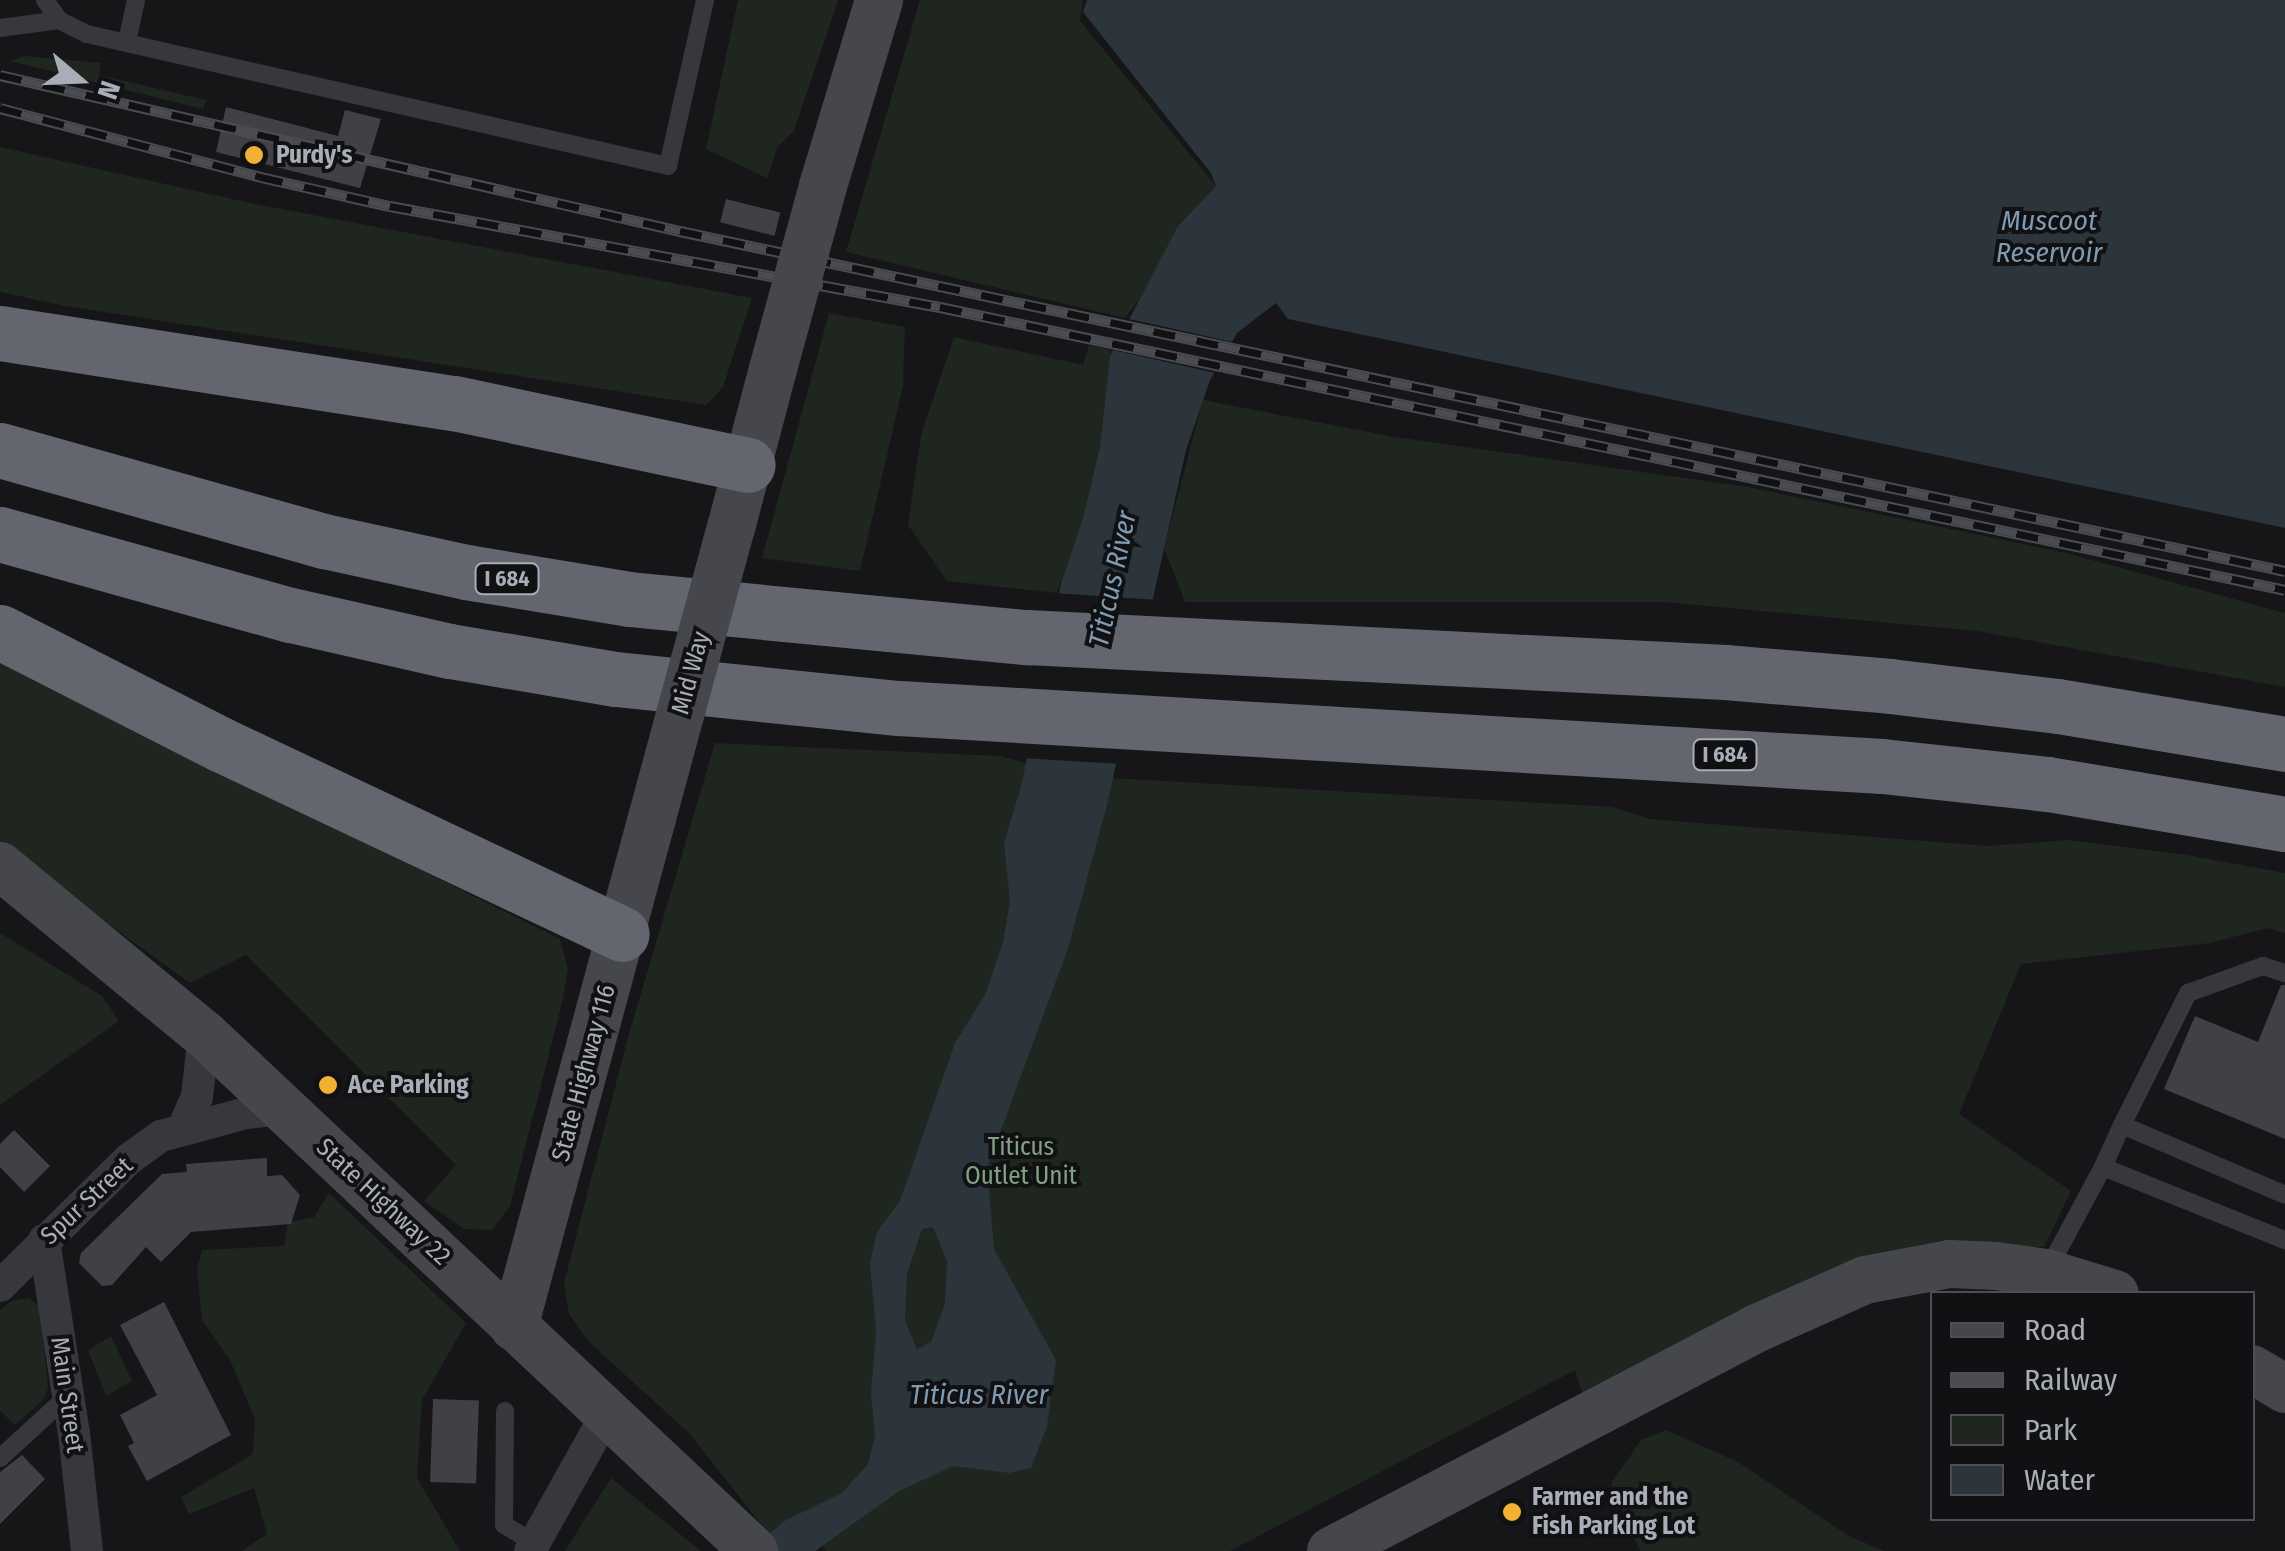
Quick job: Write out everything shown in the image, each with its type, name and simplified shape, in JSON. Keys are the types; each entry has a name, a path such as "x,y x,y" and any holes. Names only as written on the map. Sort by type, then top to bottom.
{"highway":[{"path":"0,333 454,404 748,465"},
{"name":"I 684","path":"0,450 167,500 466,572 668,604 1027,638 1725,672 1890,686 2058,706 2285,744"},
{"name":"I 684","path":"0,534 290,616 450,651 616,679 780,698 1010,714 1882,766 2048,784 2285,824"},
{"path":"0,632 222,745 622,934"}],"main road":[{"name":"Mid Way","path":"652,818 823,186 879,0"},
{"name":"State Highway 116","path":"514,1327 652,818"},
{"name":"State Highway 22","path":"0,866 204,1034 743,1541"},
{"path":"1331,1551 1816,1298 1865,1280 1950,1264 2046,1272 2105,1291"},
{"path":"2255,1371 2285,1389"}],"street":[{"path":"183,1128 198,1097 204,1034"},
{"name":"Spur Street","path":"0,1286 129,1159 161,1136 246,1112 284,1110"},
{"name":"Main Street","path":"44,1240 87,1551"},
{"path":"533,1547 607,1413"}],"lane":[{"path":"45,0 59,20 87,34 668,166 706,0"},
{"path":"127,42 136,0"},
{"path":"0,28 59,20"},
{"path":"2046,1272 2103,1167 2188,993 2262,966 2285,973"},
{"path":"2122,1125 2285,1194"},
{"path":"2103,1167 2285,1240"},
{"path":"0,1458 68,1396"},
{"path":"505,1411 504,1525 533,1547"}],"green space":[{"path":"738,0 838,0 794,131 778,146 767,178 706,149"},
{"path":"920,0 1083,0 1080,21 1216,186 1178,226 1147,289 1125,318 846,252"},
{"path":"25,56 101,63 99,75 206,100 203,109 10,61"},
{"path":"0,147 250,203 752,298 723,387 706,405 66,306 0,292"},
{"path":"829,313 905,327 903,386 860,571 762,558"},
{"path":"954,337 1083,365 1089,345 1111,350 1100,446 1083,518 1057,593 947,581 908,525 921,435"},
{"path":"1203,400 1395,437 1748,487 2066,553 2285,613 2285,687 1977,631 1664,602 1185,602 1164,548"},
{"path":"0,661 560,939 568,969 562,1003 510,1206 492,1230 464,1229 424,1201 456,1165 246,955 190,983 0,845"},
{"name":"Titicus Outlet Unit","path":"715,743 1000,756 1026,763 1025,773 1612,807 1650,819 1987,846 2068,840 2187,855 2285,873 2285,933 2268,928 2210,943 2021,964 1959,1114 2071,1191 2044,1247 2019,1247 1583,1395 1575,1370 1230,1551 827,1551 792,1517 770,1533 690,1434 589,1342 569,1314 564,1283 629,1034"},
{"path":"0,933 102,996 119,1021 0,1105"},
{"path":"329,1193 466,1323 422,1400 417,1478 460,1551 242,1551 267,1534 254,1488 189,1514 181,1497 253,1454 255,1419 230,1360 202,1320 197,1269 202,1250 284,1246 288,1222 314,1217"},
{"path":"29,1298 40,1307 48,1387 45,1398 15,1425 0,1411 0,1310 11,1301"},
{"path":"111,1336 132,1381 106,1396 88,1350"},
{"path":"1666,1430 1738,1462 1849,1536 1884,1551 1640,1551 1611,1484 1641,1440"},
{"path":"611,1478 701,1551 565,1551"}],"water":[{"name":"Muscoot Reservoir","path":"1087,0 2285,0 2285,528 1288,319 1276,303 1237,333 1210,380 1186,450 1107,805 1068,948 987,1168 994,1249 1056,1360 1047,1426 1031,1468 1009,1473 953,1466 899,1491 815,1551 748,1551 786,1520 842,1493 868,1464 875,1436 871,1394 876,1331 870,1263 877,1232 900,1201 955,1043 985,995 1003,942 1010,901 1004,843 1022,783 1061,583 1083,518 1100,446 1110,356 1178,226 1216,186 1211,173 1083,12","holes":["933,1227 947,1261 945,1304 931,1342 917,1349 905,1321 907,1274 922,1229"]}],"pier":[{"path":"1121,317 1237,343 1220,374 1108,349"},
{"path":"1054,593 1158,600 1122,764 1021,758"}],"building":[{"path":"226,107 338,136 345,110 381,119 360,188 216,152"},
{"path":"726,199 780,213 775,236 720,222"},
{"path":"2281,985 2285,985 2285,1139 2164,1089 2195,1016 2258,1042"},
{"path":"14,1130 50,1166 24,1192 0,1167 0,1144"},
{"path":"267,1158 267,1176 282,1175 300,1195 291,1224 191,1232 161,1262 146,1247 112,1285 102,1286 79,1263 81,1253 162,1174 187,1172 186,1164"},
{"path":"164,1302 231,1435 147,1481 128,1446 134,1443 120,1415 157,1395 120,1325"},
{"path":"433,1399 479,1401 476,1484 430,1482"},
{"path":"22,1455 45,1479 0,1524 0,1472"}],"railway":[{"path":"0,75 680,231 2285,571"},
{"path":"0,108 261,177 390,206 940,307 2285,590"}],"place":[{"name":"Purdy's","path":"254,155"},
{"name":"Ace Parking","path":"328,1085"},
{"name":"Farmer and the Fish Parking Lot","path":"1512,1512"}],"water label":[{"name":"Titicus River","path":"1113,579"},
{"name":"Titicus River","path":"979,1395"}]}
